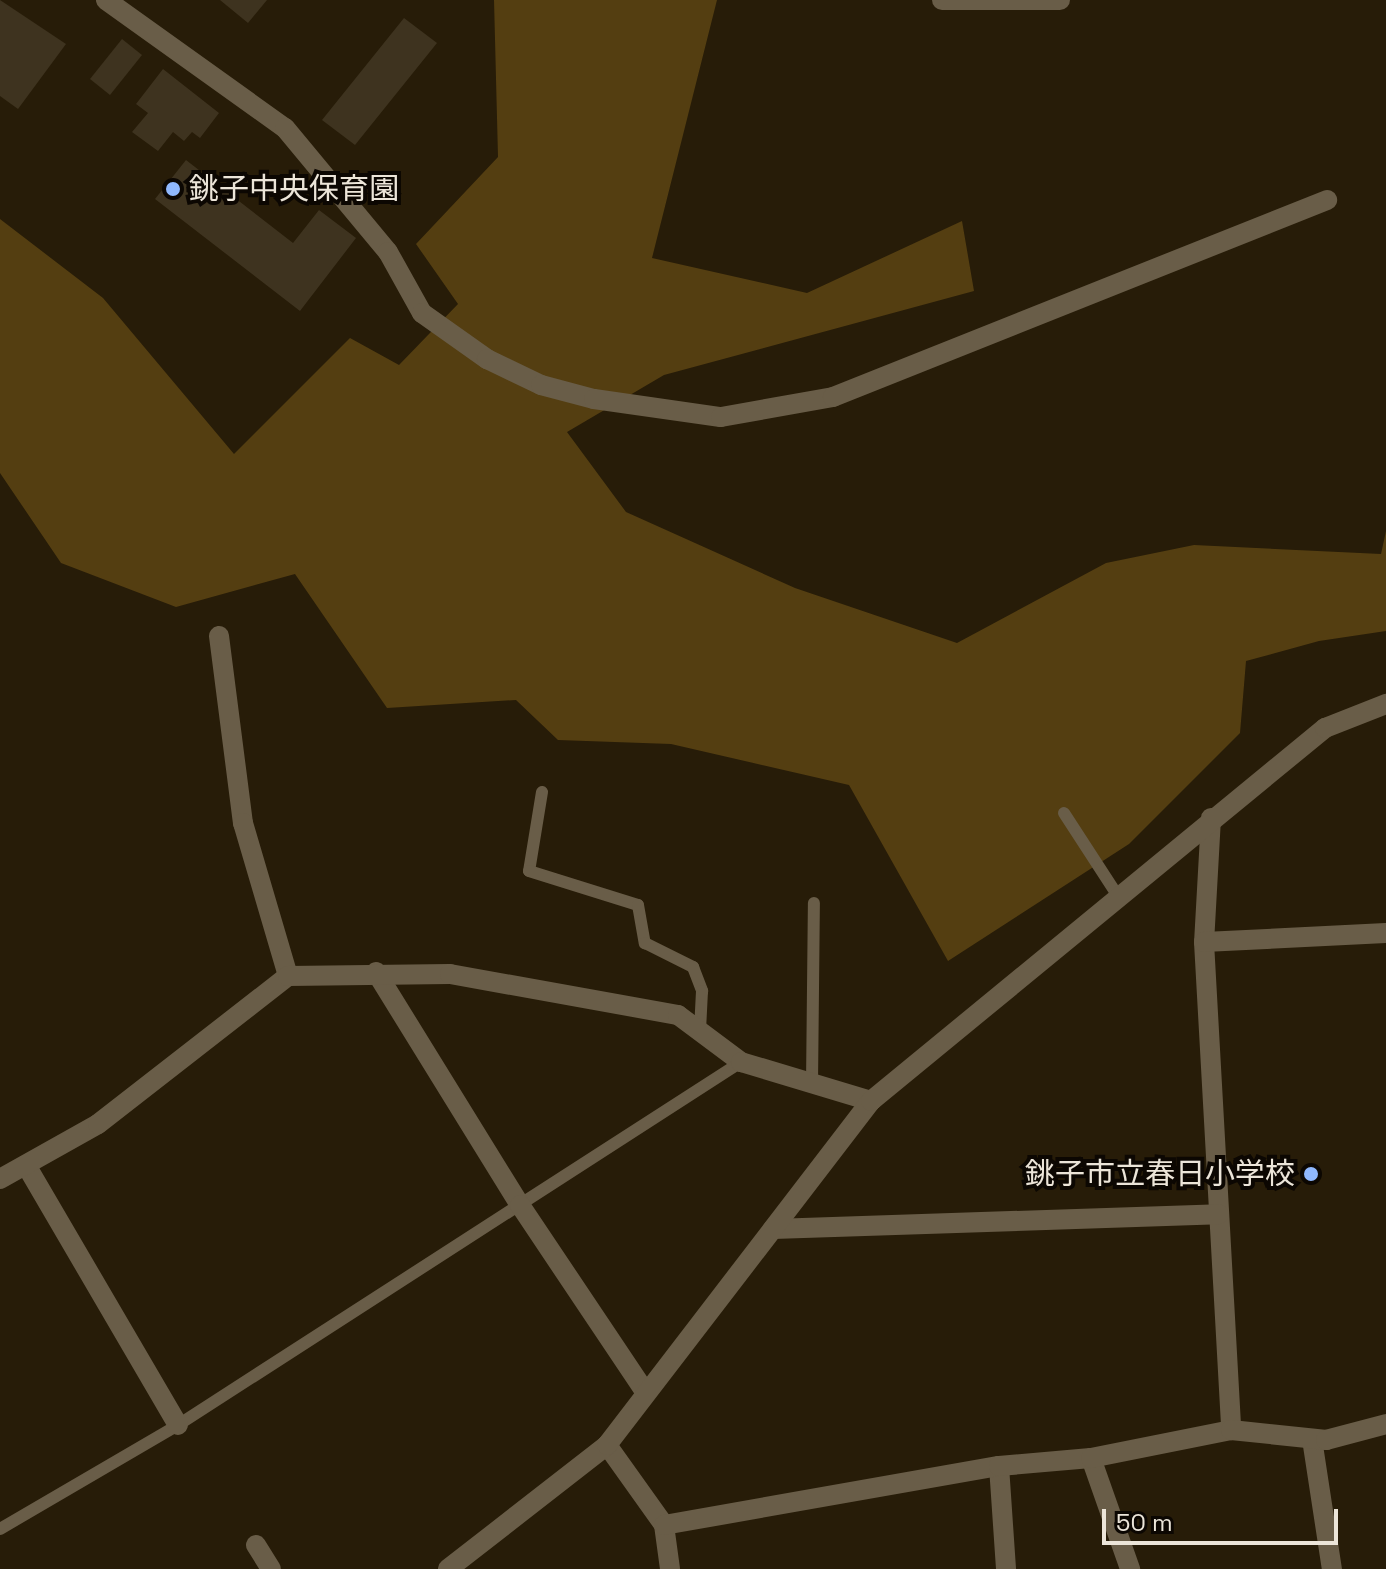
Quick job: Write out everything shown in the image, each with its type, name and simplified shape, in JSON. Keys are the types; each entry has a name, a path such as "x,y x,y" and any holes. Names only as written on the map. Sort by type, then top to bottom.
{"street":[{"path":"106,0 285,128 388,252 422,313 487,359 541,385 594,399 721,417 833,397 1327,200"},
{"path":"942,0 1060,0"},
{"path":"219,636 243,823 288,976"},
{"path":"448,1569 607,1445 871,1101 1211,818 1325,728 1386,704"},
{"path":"1211,818 1204,942 1231,1430"},
{"path":"1204,942 1386,933"},
{"path":"376,972 520,1205 646,1393"},
{"path":"0,1179 98,1124 288,976 376,972 450,974 678,1015 741,1062 871,1101"},
{"path":"26,1165 178,1425"},
{"path":"773,1229 1219,1214"},
{"path":"664,1525 999,1466 1091,1458 1231,1430 1312,1439 1386,1424"},
{"path":"1312,1439 1332,1569"},
{"path":"607,1445 664,1525 670,1569"},
{"path":"1091,1458 1130,1569"},
{"path":"999,1466 1006,1569"},
{"path":"256,1545 271,1569"}],"lane":[{"path":"542,792 529,871 638,905 645,943 693,967 702,991 700,1031"},
{"path":"1064,813 1118,896"},
{"path":"812,1084 814,903"},
{"path":"0,1529 178,1425 741,1062"}],"shaded area":[{"path":"494,0 717,0 652,258 807,293 962,221 974,291 664,375 567,432 626,512 795,588 957,643 1106,563 1194,545 1381,554 1386,531 1386,631 1319,641 1246,661 1240,733 1129,844 948,961 849,785 671,744 558,740 516,700 387,708 295,574 176,607 61,563 0,473 0,219 103,298 234,454 350,338 399,365 458,304 416,244 498,157"}],"building":[{"path":"0,0 66,44 18,109 0,96"},
{"path":"220,0 267,0 248,23"},
{"path":"404,18 437,43 355,145 322,120"},
{"path":"122,39 142,55 110,95 90,79"},
{"path":"163,69 219,113 200,138 192,132 184,141 173,132 158,151 132,132 148,113 136,104"},
{"path":"186,160 293,243 319,210 356,238 300,311 155,199"}],"place":[{"name":"銚子中央保育園","path":"173,189"},
{"name":"銚子市立春日小学校","path":"1311,1174"}]}
